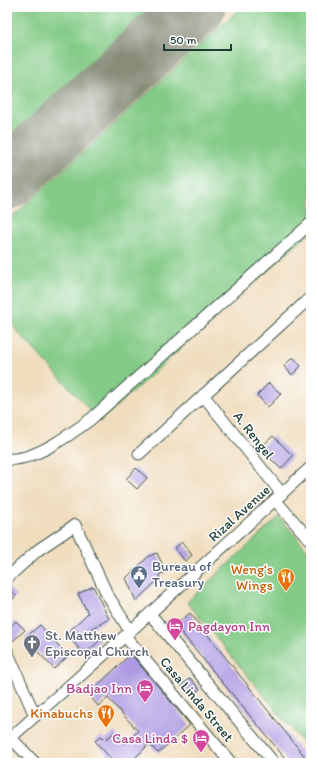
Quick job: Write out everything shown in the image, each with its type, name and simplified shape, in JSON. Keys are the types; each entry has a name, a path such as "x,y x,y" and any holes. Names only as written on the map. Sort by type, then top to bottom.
{"street":[{"path":"7,459 14,460 25,457 57,443 91,419 311,223"},
{"path":"139,454 311,298"},
{"name":"A. Rengel","path":"203,395 311,541"},
{"name":"Rizal Avenue","path":"9,739 128,634 311,468"},
{"name":"Casa Linda Street","path":"7,578 38,550 75,525 128,634 231,763"},
{"path":"150,614 274,763"},
{"path":"7,651 35,716"},
{"path":"9,739 35,763"}],"green space":[{"path":"7,7 150,7 7,139"},
{"path":"242,7 311,7 311,232 100,421 17,331 7,313 7,226 10,219"},
{"path":"279,517 311,554 311,753 187,602"}],"building":[{"path":"293,357 301,366 292,375 284,366"},
{"path":"269,383 281,394 268,407 257,395"},
{"path":"273,436 293,456 281,469 260,448"},
{"path":"136,468 147,478 137,489 126,479"},
{"path":"182,542 192,555 185,561 175,548"},
{"name":"Bureau of Treasury","path":"157,553 166,572 159,575 160,578 136,601 126,578 149,556"},
{"path":"7,586 16,596 7,604"},
{"path":"93,586 109,619 90,629 100,640 86,653 83,653 66,634 88,613 78,594"},
{"path":"190,613 310,763 289,763 175,625"},
{"path":"16,621 25,630 13,641 7,635 7,630"},
{"path":"40,625 68,656 54,669 25,638"},
{"name":"Badjao Inn","path":"131,654 190,725 158,753 149,744 130,763 115,763 95,741 101,736 105,740 115,732 125,744 138,731 108,698 98,706 88,694"},
{"path":"190,678 200,689 191,697 181,686"}],"runway":[{"path":"7,179 195,7"}],"place":[{"name":"Bureau of Treasury","path":"139,589"},
{"name":"Weng‘s Wings","path":"286,592"},
{"name":"Pagdayon Inn","path":"175,641"},
{"name":"St. Matthew Episcopal Church","path":"32,658"},
{"name":"Badjao Inn","path":"145,703"},
{"name":"Kinabuchs","path":"106,728"},
{"name":"Casa Linda $","path":"201,753"}]}
